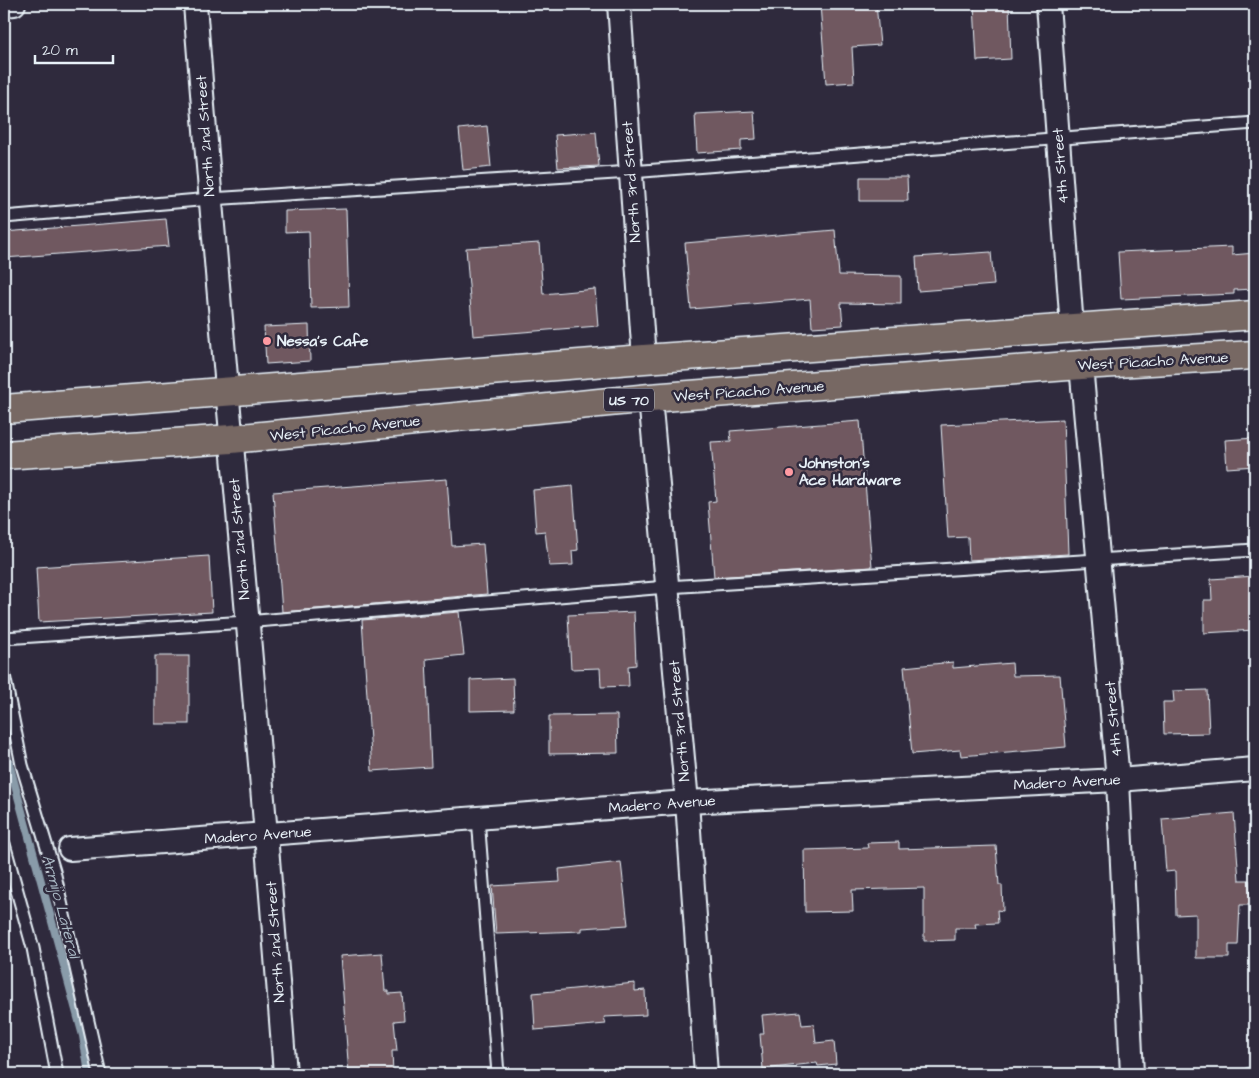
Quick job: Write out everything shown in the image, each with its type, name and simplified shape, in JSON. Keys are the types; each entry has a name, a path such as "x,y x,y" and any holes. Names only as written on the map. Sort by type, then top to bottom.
{"main road":[{"path":"4,410 644,359 1255,315"},
{"name":"West Picacho Avenue","path":"4,455 231,439 650,398 1081,365 1255,356"}],"street":[{"path":"4,5 14,4"},
{"name":"North 2nd Street","path":"195,4 246,622 267,834 285,1074"},
{"name":"North 3rd Street","path":"619,4 644,359"},
{"name":"4th Street","path":"1048,4 1072,328"},
{"name":"4th Street","path":"1081,365 1118,780 1132,1074"},
{"name":"North 3rd Street","path":"650,398 687,802 706,1074"},
{"name":"Madero Avenue","path":"70,849 687,802 1118,780 1255,769"}],"lane":[{"path":"4,216 210,199 631,172 1255,123"},
{"path":"4,638 246,622 667,587 1099,562 1255,550"},
{"path":"4,675 22,765 54,871 100,1074"},
{"path":"478,818 498,1074"},
{"path":"4,844 32,948 56,1074"}],"building":[{"path":"820,4 876,4 880,45 852,47 854,82 826,84"},
{"path":"974,4 1009,4 1011,59 977,61"},
{"path":"754,111 756,139 741,140 741,150 697,153 695,114"},
{"path":"487,126 491,167 463,170 459,129"},
{"path":"596,132 599,166 558,168 555,135"},
{"path":"860,177 907,177 908,201 860,201"},
{"path":"346,209 349,307 311,308 309,231 285,232 285,211"},
{"path":"166,219 169,246 4,258 4,232"},
{"path":"835,230 839,275 901,276 901,304 841,303 843,325 812,327 810,299 691,309 685,243"},
{"path":"539,243 543,294 595,289 598,326 473,336 466,248"},
{"path":"1232,247 1232,255 1255,253 1255,289 1234,290 1234,294 1121,299 1118,252"},
{"path":"991,252 994,285 918,291 916,257"},
{"path":"309,325 310,361 266,364 264,327"},
{"path":"1063,419 1068,554 969,560 968,537 948,538 941,425"},
{"name":"Johnston's Ace Hardware","path":"860,421 872,567 714,577 708,502 716,501 711,442 731,441 730,431"},
{"path":"1255,438 1255,466 1227,468 1225,440"},
{"path":"447,479 452,546 483,544 487,594 282,612 273,492"},
{"path":"573,486 578,550 572,551 573,565 549,566 545,531 536,532 533,490"},
{"path":"209,556 212,612 39,622 36,567"},
{"path":"1255,576 1255,630 1204,633 1204,600 1212,600 1211,579"},
{"path":"459,612 464,655 426,659 431,767 372,771 362,620"},
{"path":"634,612 636,665 628,666 629,686 601,687 600,668 571,669 568,615"},
{"path":"155,656 189,656 189,724 155,724"},
{"path":"953,662 953,668 1012,663 1013,676 1060,675 1066,747 961,756 960,750 912,754 904,667"},
{"path":"513,678 514,710 470,711 470,680"},
{"path":"1207,690 1209,733 1164,734 1163,702 1174,702 1173,691"},
{"path":"617,715 618,753 549,754 549,716"},
{"path":"1234,813 1239,880 1249,880 1250,905 1240,905 1238,945 1229,945 1229,958 1196,958 1196,914 1176,915 1175,871 1166,872 1162,819"},
{"path":"899,842 899,849 996,846 999,885 1002,885 1003,911 997,910 998,923 975,924 976,928 955,928 955,940 924,941 924,888 852,890 853,911 805,912 804,850 868,848 867,843"},
{"path":"621,862 628,925 582,928 582,931 496,934 492,886 560,882 559,869"},
{"path":"382,953 385,991 389,991 389,994 402,993 404,1020 394,1021 397,1051 392,1051 393,1074 349,1074 340,956"},
{"path":"635,983 635,991 645,990 646,1015 604,1017 606,1024 535,1030 533,993"},
{"path":"800,1012 802,1025 814,1024 816,1043 834,1041 836,1064 818,1066 817,1063 763,1069 760,1034 764,1034 762,1015"}],"waterway":[{"name":"Armijo Lateral","path":"4,745 83,1036 89,1074"},
{"path":"1241,1074 1255,1068"}],"place":[{"name":"Nessa's Cafe","path":"267,341"},
{"name":"Johnston's Ace Hardware","path":"789,472"}]}
